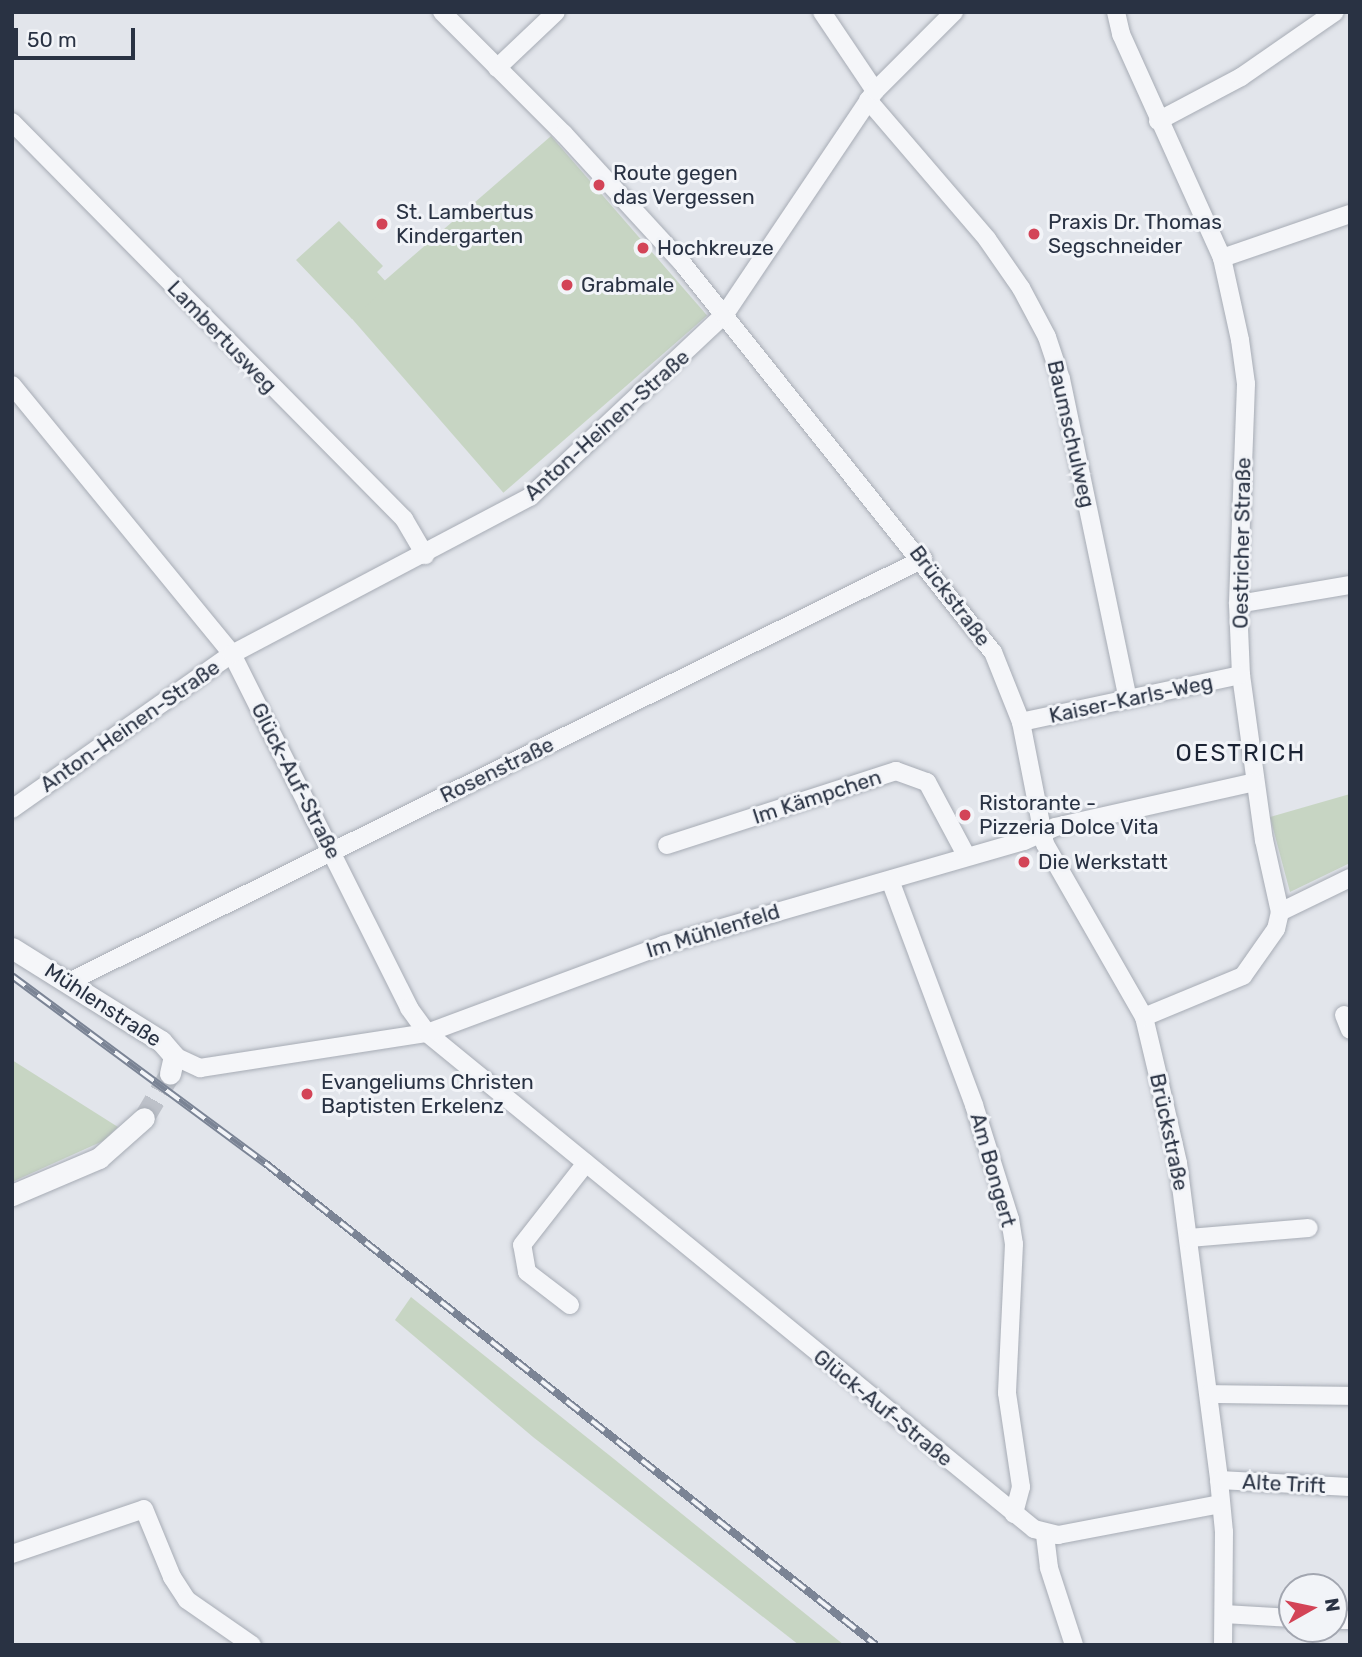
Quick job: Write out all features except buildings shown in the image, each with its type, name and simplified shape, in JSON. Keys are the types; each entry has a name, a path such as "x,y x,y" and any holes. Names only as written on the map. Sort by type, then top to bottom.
{"street":[{"name":"Brückstraße","path":"442,12 564,134 725,314 923,559 993,652 1021,722 1041,833 1144,1017 1178,1163 1219,1480 1223,1645"},
{"path":"497,68 556,12"},
{"name":"Baumschulweg","path":"822,12 872,96 987,239 1021,288 1047,337 1061,379 1128,699"},
{"name":"Anton-Heinen-Straße","path":"12,809 232,654 425,555 530,497 694,348 725,314 872,96 954,12"},
{"name":"Oestricher Straße","path":"1116,12 1121,34 1158,121 1196,192 1222,258 1246,384 1238,604 1241,675 1254,782 1280,912"},
{"path":"1158,121 1241,77 1335,12"},
{"name":"Lambertusweg","path":"12,122 404,519 425,555"},
{"path":"1222,258 1350,214"},
{"name":"Glück-Auf-Straße","path":"12,385 232,654 409,1008 427,1034 1014,1514 1045,1535"},
{"name":"Rosenstraße","path":"71,981 923,559"},
{"path":"1238,604 1350,585"},
{"name":"Kaiser-Karls-Weg","path":"1021,722 1241,675"},
{"name":"Im Kämpchen","path":"667,845 896,771 927,782 966,855"},
{"name":"Im Mühlenfeld","path":"172,1065 200,1068 427,1034 663,945 890,880 1041,833 1185,794 1254,782"},
{"path":"1144,1017 1243,976 1276,929 1280,912 1350,878"},
{"name":"Am Bongert","path":"890,880 978,1116 1010,1219 1014,1244 1007,1393 1021,1487 1014,1514"},
{"name":"Mühlenstraße","path":"12,948 71,981 161,1041 172,1065"},
{"path":"12,1195 99,1158 144,1118"},
{"path":"569,1305 527,1272 522,1245 586,1163"},
{"path":"1189,1238 1309,1228"},
{"path":"1209,1394 1350,1396"},
{"name":"Alte Trift","path":"1219,1480 1350,1487"},
{"path":"1074,1645 1049,1568 1045,1535 1221,1504"},
{"path":"12,1553 144,1509 172,1577 187,1600 252,1645"},
{"path":"1224,1614 1278,1617"}],"green space":[{"path":"551,136 707,316 503,493 347,313"},
{"path":"339,221 383,266 377,272 389,285 352,319 296,260"},
{"path":"1350,794 1350,863 1290,892 1270,817"},
{"path":"12,1060 118,1127 103,1141 12,1182"},
{"path":"411,1297 844,1645 799,1645 533,1437 395,1320"}],"tunnel":[{"path":"144,1118 170,1074"}],"railway":[{"path":"12,976 265,1163 876,1645"}],"place":[{"name":"Route gegen das Vergessen","path":"599,185"},
{"name":"St. Lambertus Kindergarten","path":"382,224"},
{"name":"Praxis Dr. Thomas Segschneider","path":"1034,234"},
{"name":"Hochkreuze","path":"643,248"},
{"name":"Grabmale","path":"567,285"},
{"name":"Ristorante - Pizzeria Dolce Vita","path":"965,815"},
{"name":"Die Werkstatt","path":"1024,862"},
{"name":"Evangeliums Christen Baptisten Erkelenz","path":"307,1094"}],"district":[{"name":"OESTRICH","path":"1241,754"}]}
